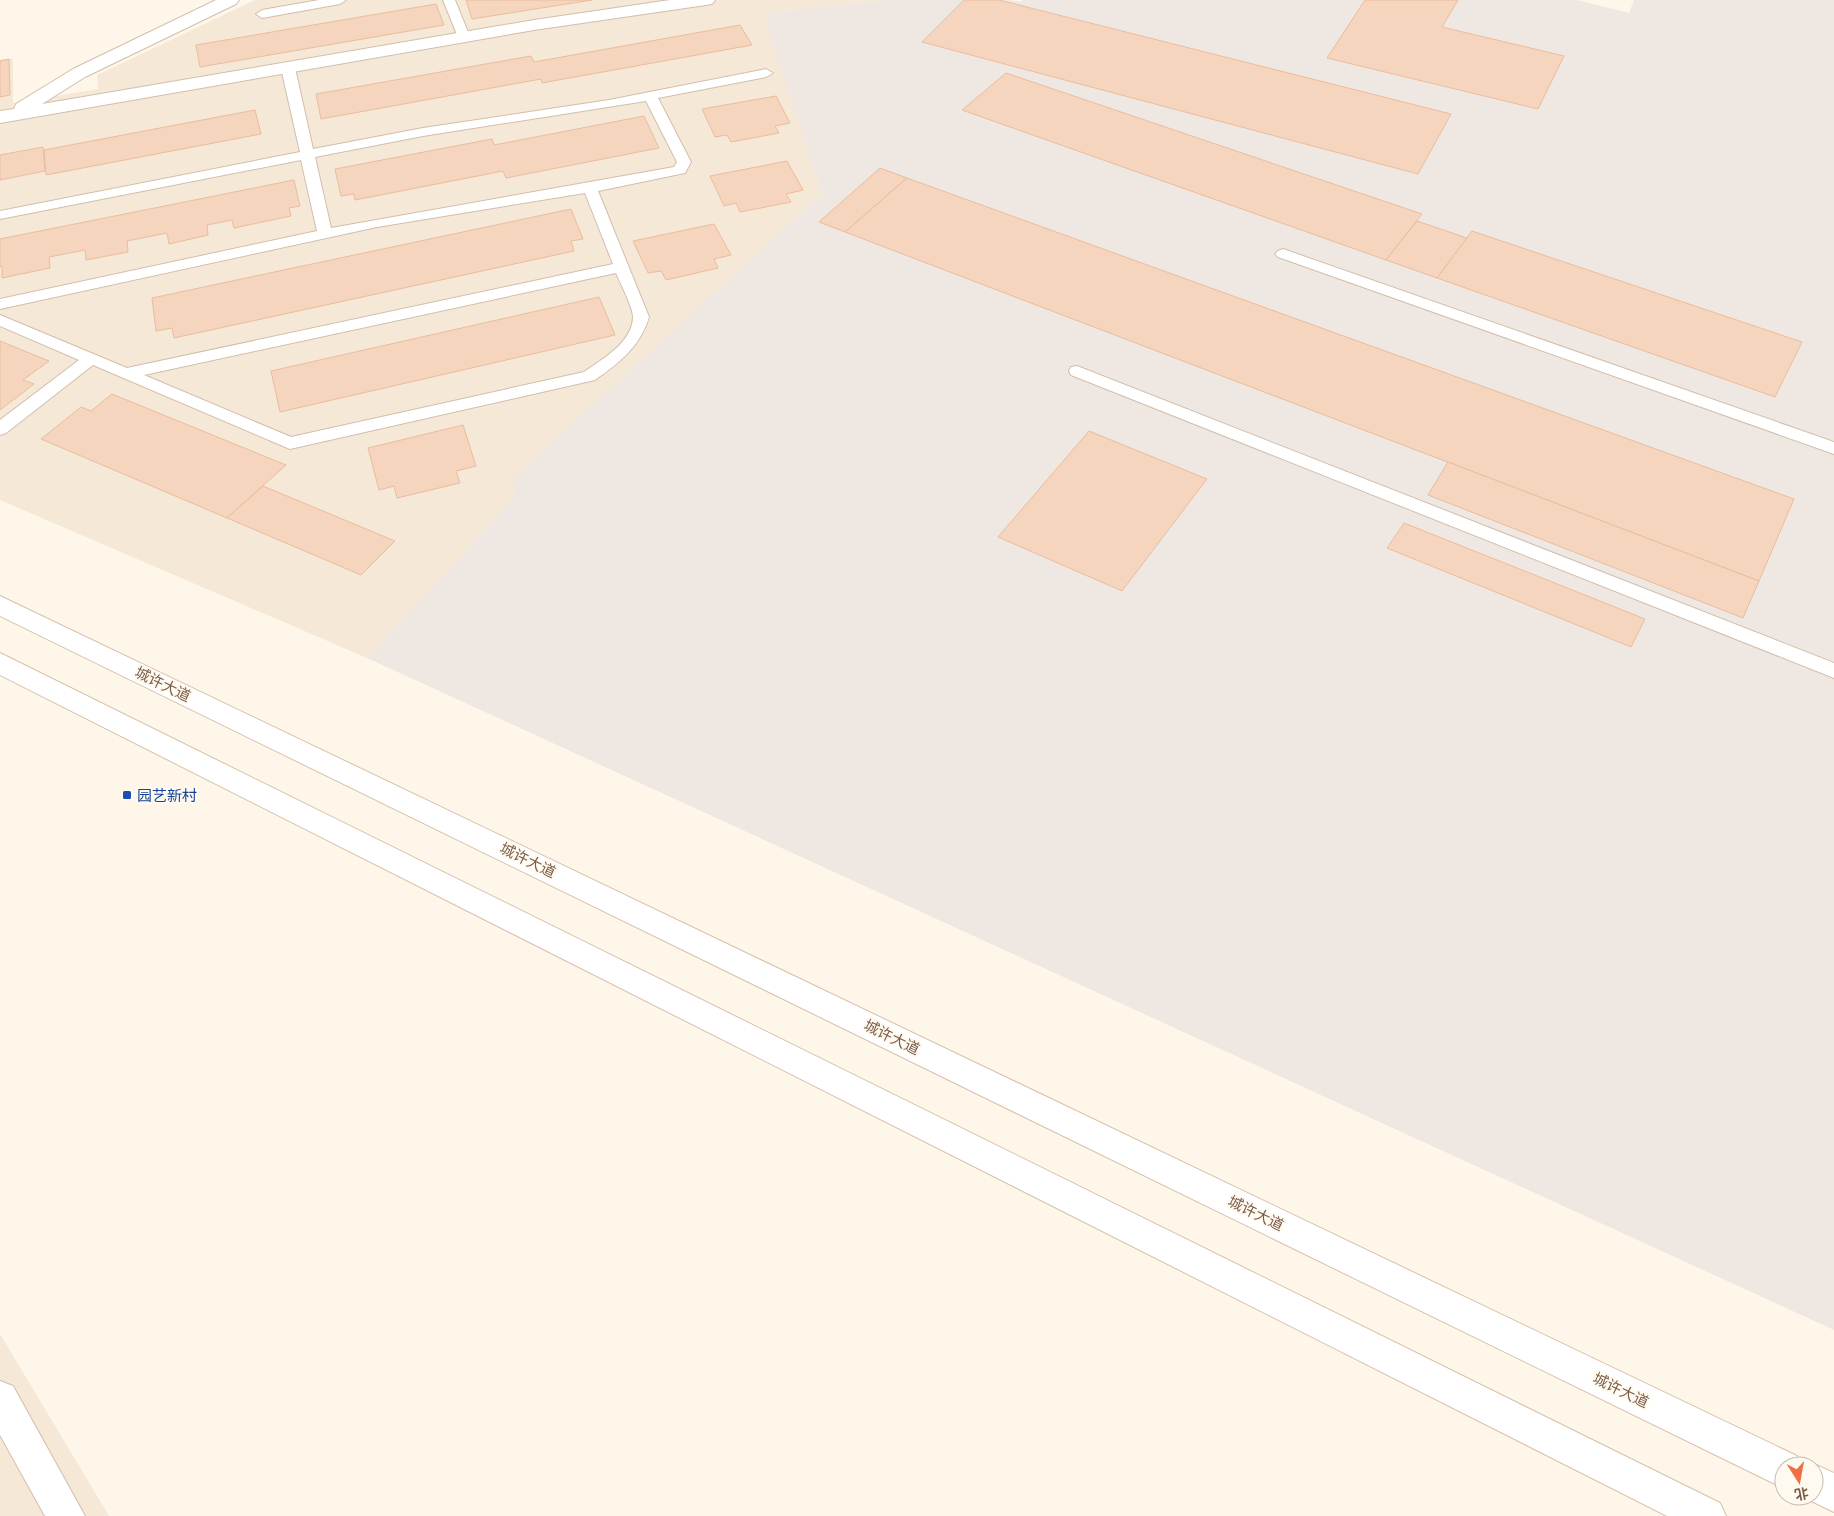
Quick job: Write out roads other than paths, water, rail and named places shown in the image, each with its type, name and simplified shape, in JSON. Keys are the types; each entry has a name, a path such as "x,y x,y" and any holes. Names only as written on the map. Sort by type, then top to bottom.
{"main road":[{"path":"6,116 79,73 230,0"},
{"path":"6,116 464,37 706,0"},
{"name":"城许大道","path":"0,605 1774,1464"},
{"path":"0,663 1708,1516"},
{"path":"0,1399 66,1516"}],"lane":[{"path":"262,14 340,0"},
{"path":"450,0 464,37"},
{"path":"288,68 325,234"},
{"path":"0,215 423,132 650,96 766,73"},
{"path":"0,304 377,223 590,188 680,170 684,162 650,96"},
{"path":"0,320 290,443 589,376 628,347 639,328 641,317 590,188"},
{"path":"1283,254 1834,448"},
{"path":"127,373 622,267"},
{"path":"0,429 92,358"},
{"path":"1077,371 1834,671"}],"place":[{"name":"园艺新村","path":"127,795"}]}
